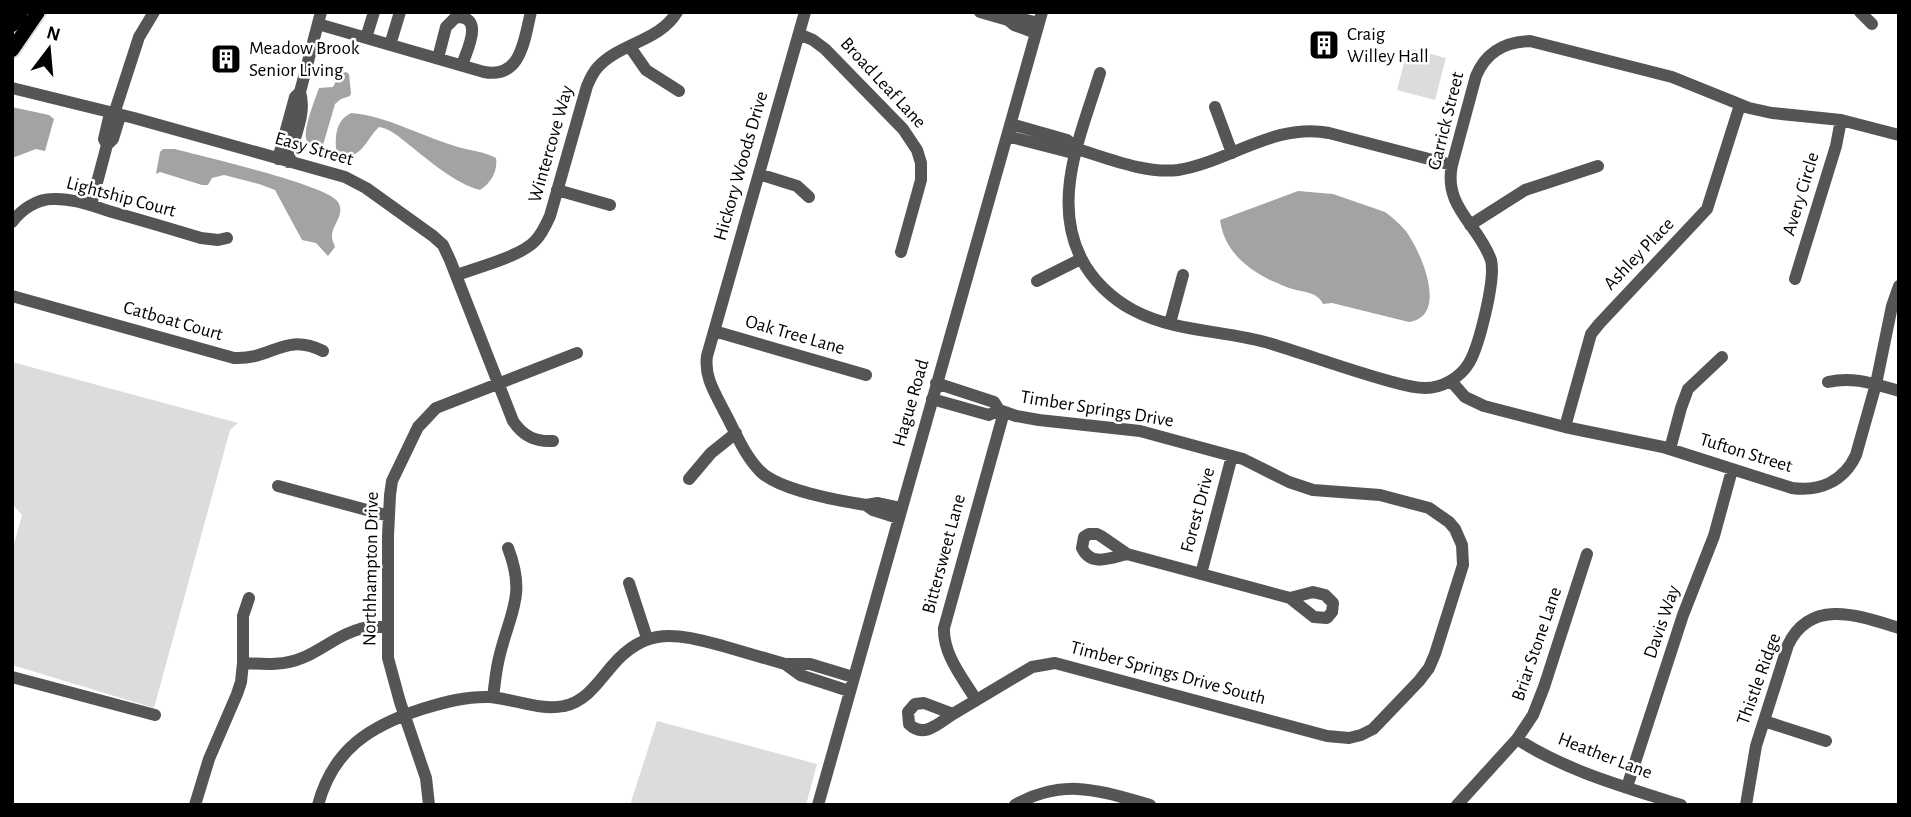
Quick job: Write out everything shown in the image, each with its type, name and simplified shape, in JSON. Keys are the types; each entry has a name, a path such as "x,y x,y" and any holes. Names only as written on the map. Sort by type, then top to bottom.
{"main road":[{"path":"12,25 21,12"},
{"path":"12,50 38,12"}],"street":[{"path":"90,205 107,145 104,139 115,114 139,37 154,12"},
{"path":"366,38 374,12"},
{"path":"390,45 400,12"},
{"path":"283,160 302,110 300,92 319,18 366,38 489,73 498,73 509,68 518,58 531,12"},
{"name":"Wintercove Way","path":"456,275 519,251 535,241 546,224 591,78 604,61 667,25 677,12"},
{"name":"Hickory Woods Drive","path":"805,12 707,356 708,378 755,465 769,479 781,485 840,501 866,505 878,503 899,513"},
{"path":"980,12 1008,20 1018,18 1039,23"},
{"path":"1860,12 1872,24"},
{"path":"438,58 446,27 456,17 464,17 471,23 472,30 462,65"},
{"name":"Hague Road","path":"818,805 1039,23"},
{"name":"Broad Leaf Lane","path":"799,34 825,49 903,129 914,145 921,163 921,180 901,252"},
{"name":"Garrick Street","path":"1451,381 1465,369 1472,358 1493,280 1487,252 1457,205 1451,191 1450,179 1476,76 1480,66 1495,50 1518,41 1530,41 1671,77 1740,106 1765,112 1841,120 1899,135"},
{"path":"630,47 646,70 679,91"},
{"path":"1100,74 1077,149 1069,182 1068,203 1071,231 1081,258 1105,289 1143,315 1270,343 1358,373 1414,387 1436,387 1451,381"},
{"name":"Easy Street","path":"12,88 345,177 366,188 437,239 446,250 509,414 523,433 538,440 553,441"},
{"name":"Ashley Place","path":"1565,428 1591,334 1707,209 1740,106"},
{"path":"1215,107 1231,153"},
{"name":"Avery Circle","path":"1795,279 1836,146 1841,120"},
{"path":"1009,130 1069,152 1077,149 1144,168 1165,171 1188,168 1286,133 1311,130 1452,165"},
{"path":"1470,225 1525,190 1598,166"},
{"path":"760,174 797,186 809,197"},
{"path":"557,190 610,205"},
{"name":"Lightship Court","path":"12,222 25,209 43,200 63,199 201,238 227,238"},
{"path":"1037,281 1081,258"},
{"path":"1170,323 1183,275"},
{"name":"Tufton Street","path":"1451,381 1462,394 1476,403 1565,428 1670,449 1800,489 1821,487 1834,481 1856,455 1899,286"},
{"name":"Catboat Court","path":"12,296 234,358 256,357 293,344 310,345 323,351"},
{"name":"Oak Tree Lane","path":"714,331 866,375"},
{"name":"Northhampton Drive","path":"429,805 426,778 388,658 389,516 392,481 414,433 430,413 443,404 577,353"},
{"path":"1670,449 1689,389 1722,357"},
{"path":"1828,382 1849,379 1899,391"},
{"name":"Timber Springs Drive","path":"936,383 994,402 1001,411"},
{"name":"Timber Springs Drive","path":"932,399 989,415 1001,411 1039,420 1132,430 1232,456 1313,490 1380,495 1429,508 1449,522 1460,538 1463,565 1435,654 1425,674 1380,724"},
{"name":"Bittersweet Lane","path":"976,700 947,651 944,628 1001,411"},
{"path":"689,479 710,453 736,433"},
{"name":"Forest Drive","path":"1201,574 1232,456"},
{"name":"Davis Way","path":"1627,787 1684,615 1711,545 1732,470"},
{"path":"278,486 389,516"},
{"path":"493,697 500,654 517,598 516,576 508,548"},
{"name":"Forest Drive","path":"1127,554 1290,598"},
{"name":"Briar Stone Lane","path":"1457,805 1529,723 1538,704 1587,554"},
{"path":"629,583 647,638"},
{"path":"195,805 209,758 237,694 243,663 243,616 250,598"},
{"name":"Thistle Ridge","path":"1746,805 1754,754 1788,645 1794,635 1803,625 1816,618 1836,613 1899,628"},
{"path":"243,663 272,664 295,661 350,632 368,627 387,627"},
{"path":"318,805 331,772 351,745 372,730 404,715 453,700 493,697 549,707 575,703 592,689 622,654 647,638 663,635 690,637 785,664 810,664 853,677"},
{"name":"Timber Springs Drive South","path":"953,714 1032,667 1055,663 1336,738 1361,736 1380,724"},
{"path":"785,664 800,676 849,691"},
{"path":"12,677 155,715"},
{"path":"1764,721 1826,741"},
{"name":"Heather Lane","path":"1517,739 1581,771 1681,805"},
{"path":"1015,805 1036,794 1072,788 1093,789 1150,805"}],"shaded area":[{"path":"1408,48 1446,58 1435,100 1397,90"},
{"path":"340,74 349,74 350,96 335,104 323,145 319,149 311,145 306,138 310,113 319,88 333,87"},
{"path":"12,107 49,115 54,119 45,151 36,149 12,158"},
{"path":"351,113 378,118 442,142 492,156 496,158 495,172 480,190 471,187 442,171 395,134 379,127 361,150 350,155 344,154 336,149 337,132 340,123"},
{"path":"163,149 175,149 262,172 329,195 340,207 332,233 335,247 328,256 316,243 302,240 275,190 224,175 212,178 208,185 202,185 160,172 156,174"},
{"path":"1298,191 1333,194 1385,212 1405,230 1418,252 1428,281 1428,308 1421,317 1409,322 1332,303 1323,304 1315,295 1289,288 1261,275 1237,256 1226,240 1220,220"},
{"path":"12,362 238,423 230,430 154,708 12,665 12,551 22,515 12,504"},
{"path":"657,721 817,764 806,805 630,805"}],"place":[{"name":"Craig Willey Hall","path":"1324,45"},
{"name":"Meadow Brook Senior Living","path":"226,59"}]}
